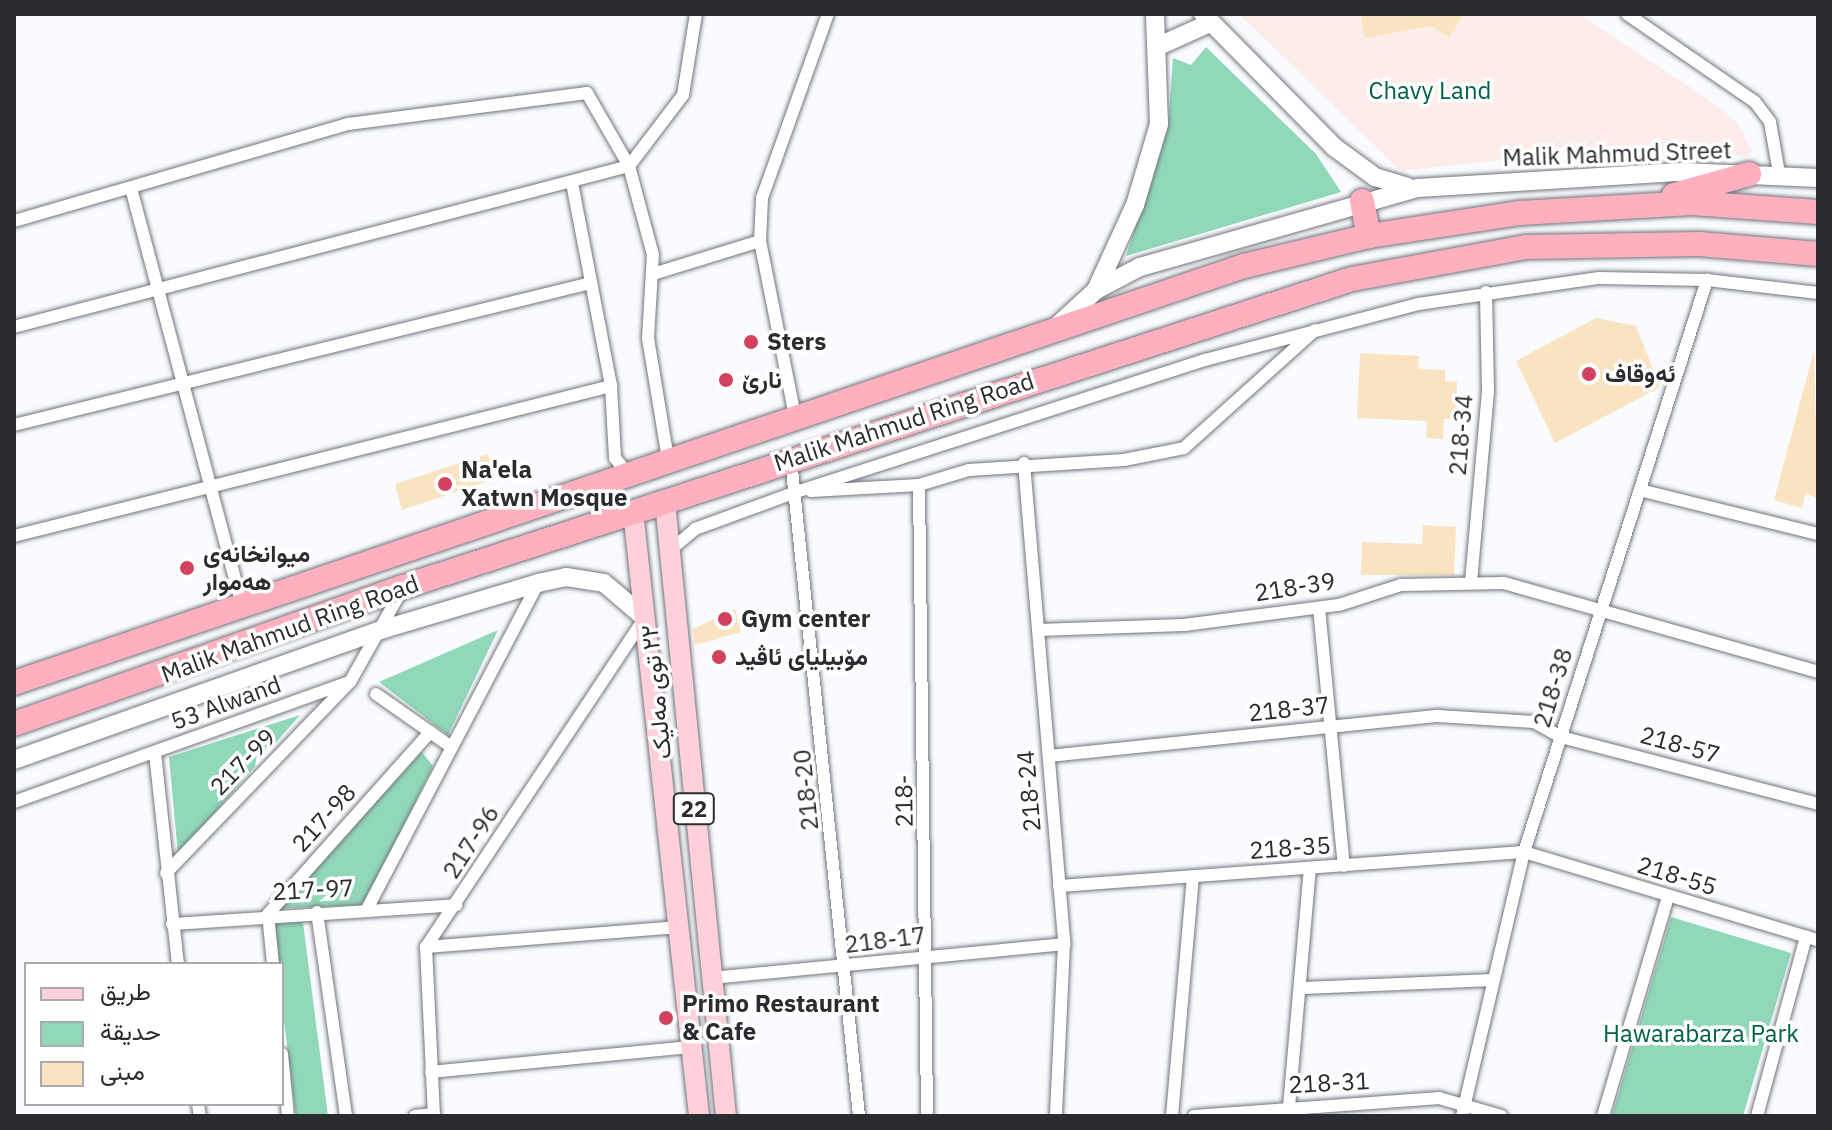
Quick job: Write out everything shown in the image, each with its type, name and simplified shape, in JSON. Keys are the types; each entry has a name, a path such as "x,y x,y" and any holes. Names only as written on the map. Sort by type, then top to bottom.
{"highway":[{"path":"1640,205 1749,174"},
{"path":"1362,201 1369,236"},
{"name":"Malik Mahmud Ring Road","path":"14,683 241,602 1058,325 1244,266 1369,236 1520,213 1640,205 1818,212"},
{"name":"Malik Mahmud Ring Road","path":"14,724 147,680 403,587 1247,309 1436,262 1526,247 1616,244 1818,254"},
{"path":"132,643 147,680"},
{"path":"88,659 99,696"}],"main road":[{"path":"1096,290 1153,149 1161,45 1155,14"},
{"path":"1161,45 1206,18 1347,158 1389,183 1418,188"},
{"name":"Malik Mahmud Street","path":"1418,188 1779,173 1818,178"},
{"path":"1058,325 1096,290 1195,246 1418,188"},
{"name":"٢٢ توی مەلیک","path":"665,502 726,1116"},
{"name":"٢٢ توی مەلیک","path":"633,511 699,1116"},
{"path":"14,760 384,629 538,583 566,577 604,583 645,618"}],"street":[{"path":"14,327 629,166 683,95 696,14"},
{"path":"795,416 760,241 772,153 828,14"},
{"path":"1627,14 1755,102 1770,122 1779,173"},
{"path":"14,221 348,124 587,93 629,166 653,274 648,338 668,459"},
{"path":"572,183 611,386 615,458 627,473"},
{"path":"131,188 241,602"},
{"path":"653,274 760,241"},
{"path":"668,552 695,529 796,492 1319,327 1486,292 1599,278 1707,280 1818,293"},
{"name":"218-38","path":"1464,1111 1524,852 1707,280"},
{"path":"14,425 591,283"},
{"name":"218-34","path":"1471,582 1488,390 1486,292"},
{"path":"796,492 919,485 1024,463 1124,460 1184,448 1319,327"},
{"path":"14,536 211,491 611,386"},
{"name":"218-20","path":"791,460 859,1116"},
{"name":"218-24","path":"1024,463 1064,944 1056,1116"},
{"name":"218-","path":"919,485 928,957 927,1116"},
{"path":"1640,490 1818,534"},
{"name":"218-39","path":"1038,630 1184,625 1319,608 1401,585 1471,582 1602,607 1818,672"},
{"path":"367,909 538,583"},
{"path":"350,682 384,629 403,587"},
{"path":"1319,608 1344,866"},
{"name":"217-96","path":"426,947 645,618"},
{"name":"53 Alwand","path":"14,802 350,682"},
{"name":"217-99","path":"166,873 350,682"},
{"path":"376,694 450,746"},
{"name":"218-37","path":"1049,756 1438,716 1534,722"},
{"name":"218-57","path":"1534,722 1561,737 1818,804"},
{"name":"217-98","path":"268,914 430,732"},
{"path":"155,753 178,962"},
{"name":"218-35","path":"1059,886 1524,852"},
{"name":"218-55","path":"1524,852 1812,939"},
{"path":"1289,1107 1304,988 1310,868"},
{"path":"1172,1116 1193,877"},
{"path":"1603,1116 1668,896"},
{"name":"217-97","path":"172,924 268,914 456,905"},
{"path":"317,912 346,1116"},
{"path":"268,914 273,962"},
{"path":"415,1116 434,1115 426,947 679,927"},
{"path":"1757,1116 1812,939"},
{"name":"218-17","path":"712,978 846,968 1064,944"},
{"path":"1304,988 1493,980"},
{"path":"431,1072 692,1047"},
{"path":"284,1075 288,1116"},
{"name":"218-31","path":"1194,1116 1289,1107 1310,1111 1439,1098 1464,1111 1501,1116"}],"shaded area":[{"name":"Chavy Land","path":"1239,14 1580,14 1702,95 1738,123 1752,150 1748,156 1585,151 1401,171"}],"green space":[{"path":"1206,47 1316,154 1341,192 1126,256 1168,128 1173,58 1191,65"},
{"path":"498,630 448,735 379,682"},
{"path":"300,715 178,854 169,757"},
{"path":"422,752 433,766 365,905 280,908"},
{"path":"302,915 328,1116 296,1116 284,1021 284,962 276,962 271,919"},
{"name":"Hawarabarza Park","path":"1671,917 1791,953 1743,1116 1612,1116"}],"building":[{"path":"1360,14 1464,14 1449,37 1431,26 1365,38"},
{"name":"ئەوقاف","path":"1596,318 1636,326 1660,387 1555,443 1516,361"},
{"path":"1814,351 1818,499 1806,493 1802,508 1774,500"},
{"path":"1360,353 1419,356 1418,369 1445,370 1445,381 1457,382 1455,419 1444,419 1443,439 1426,438 1427,421 1357,418"},
{"path":"488,454 494,479 402,510 395,484"},
{"path":"1423,525 1456,527 1454,575 1361,575 1362,542 1422,544"},
{"name":"Gym center","path":"735,609 741,632 695,645 693,629"}],"place":[{"name":"Sters","path":"751,342"},
{"name":"ئەوقاف","path":"1589,374"},
{"name":"نارێ","path":"726,380"},
{"name":"Na'ela Xatwn Mosque","path":"445,484"},
{"name":"میوانخانەی هەموار","path":"187,568"},
{"name":"Gym center","path":"725,619"},
{"name":"مۆبیلیای ئاڤید","path":"719,657"},
{"name":"Primo Restaurant & Cafe","path":"666,1018"}]}
